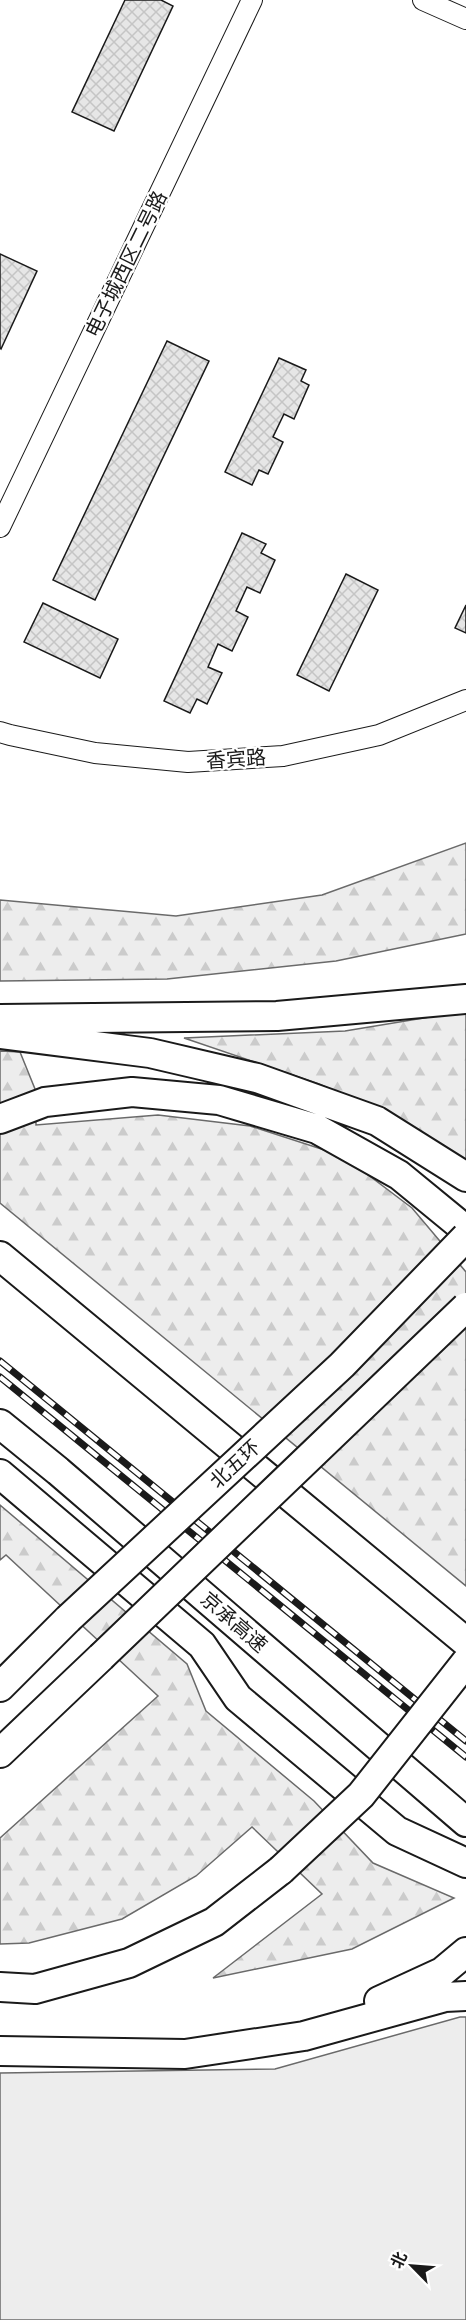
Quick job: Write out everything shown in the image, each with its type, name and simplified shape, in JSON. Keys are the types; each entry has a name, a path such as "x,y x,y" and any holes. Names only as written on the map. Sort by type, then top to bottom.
{"highway":[{"path":"0,1018 277,1017 466,999"},
{"path":"0,1034 150,1053 257,1078 377,1121 466,1177"},
{"path":"0,1119 45,1102 132,1092 219,1100 317,1129 399,1175 466,1230"},
{"name":"北五环","path":"0,1687 68,1619 342,1365 466,1237"},
{"path":"0,1256 466,1642"},
{"path":"0,1753 466,1307"},
{"name":"京承高速","path":"0,1424 67,1478 466,1822"},
{"path":"0,1474 202,1645 238,1698 397,1831 466,1863"},
{"path":"0,1663 68,1619"},
{"path":"0,1987 35,1989 129,1963 214,1922 281,1870 361,1795 466,1662"},
{"path":"304,2036 442,1972 466,1952"},
{"path":"0,2051 185,2054 304,2036 445,1997 466,1996"}],"street":[{"name":"电子城西区二号路","path":"0,527 252,0"},
{"path":"423,0 466,19"},
{"name":"香宾路","path":"0,732 95,753 188,762 283,756 379,735 466,700"}],"shaded area":[{"path":"466,2017 466,2320 0,2320 0,2073 275,2069"}],"green space":[{"path":"466,843 466,934 336,961 167,979 0,981 0,900 176,916 322,895"},
{"path":"466,1011 466,1161 393,1116 319,1084 184,1038 345,1031"},
{"path":"0,1051 20,1052 35,1089 36,1125 158,1115 250,1126 343,1156 412,1208 466,1272 466,1586 0,1203"},
{"path":"0,1505 187,1664 206,1711 314,1801 373,1863 454,1898 352,1949 213,1978 322,1894 252,1827 196,1876 122,1919 29,1943 0,1944 0,1838 158,1696 6,1555 0,1560"}],"building":[{"path":"125,0 161,0 173,6 114,131 72,112"},
{"path":"0,254 37,271 1,349 0,348"},
{"path":"167,341 209,361 95,600 53,580"},
{"path":"279,358 306,370 301,381 309,385 294,419 284,414 273,437 283,442 268,474 259,470 252,485 225,472"},
{"path":"242,533 266,544 261,553 275,560 260,593 247,587 236,611 248,617 232,651 218,644 208,667 222,673 207,704 197,699 190,713 164,701"},
{"path":"346,574 378,590 329,691 297,675"},
{"path":"43,603 118,639 100,678 24,642"},
{"path":"466,605 466,633 455,628"}],"railway":[{"path":"0,1361 466,1741"},
{"path":"0,1377 466,1757"}]}
